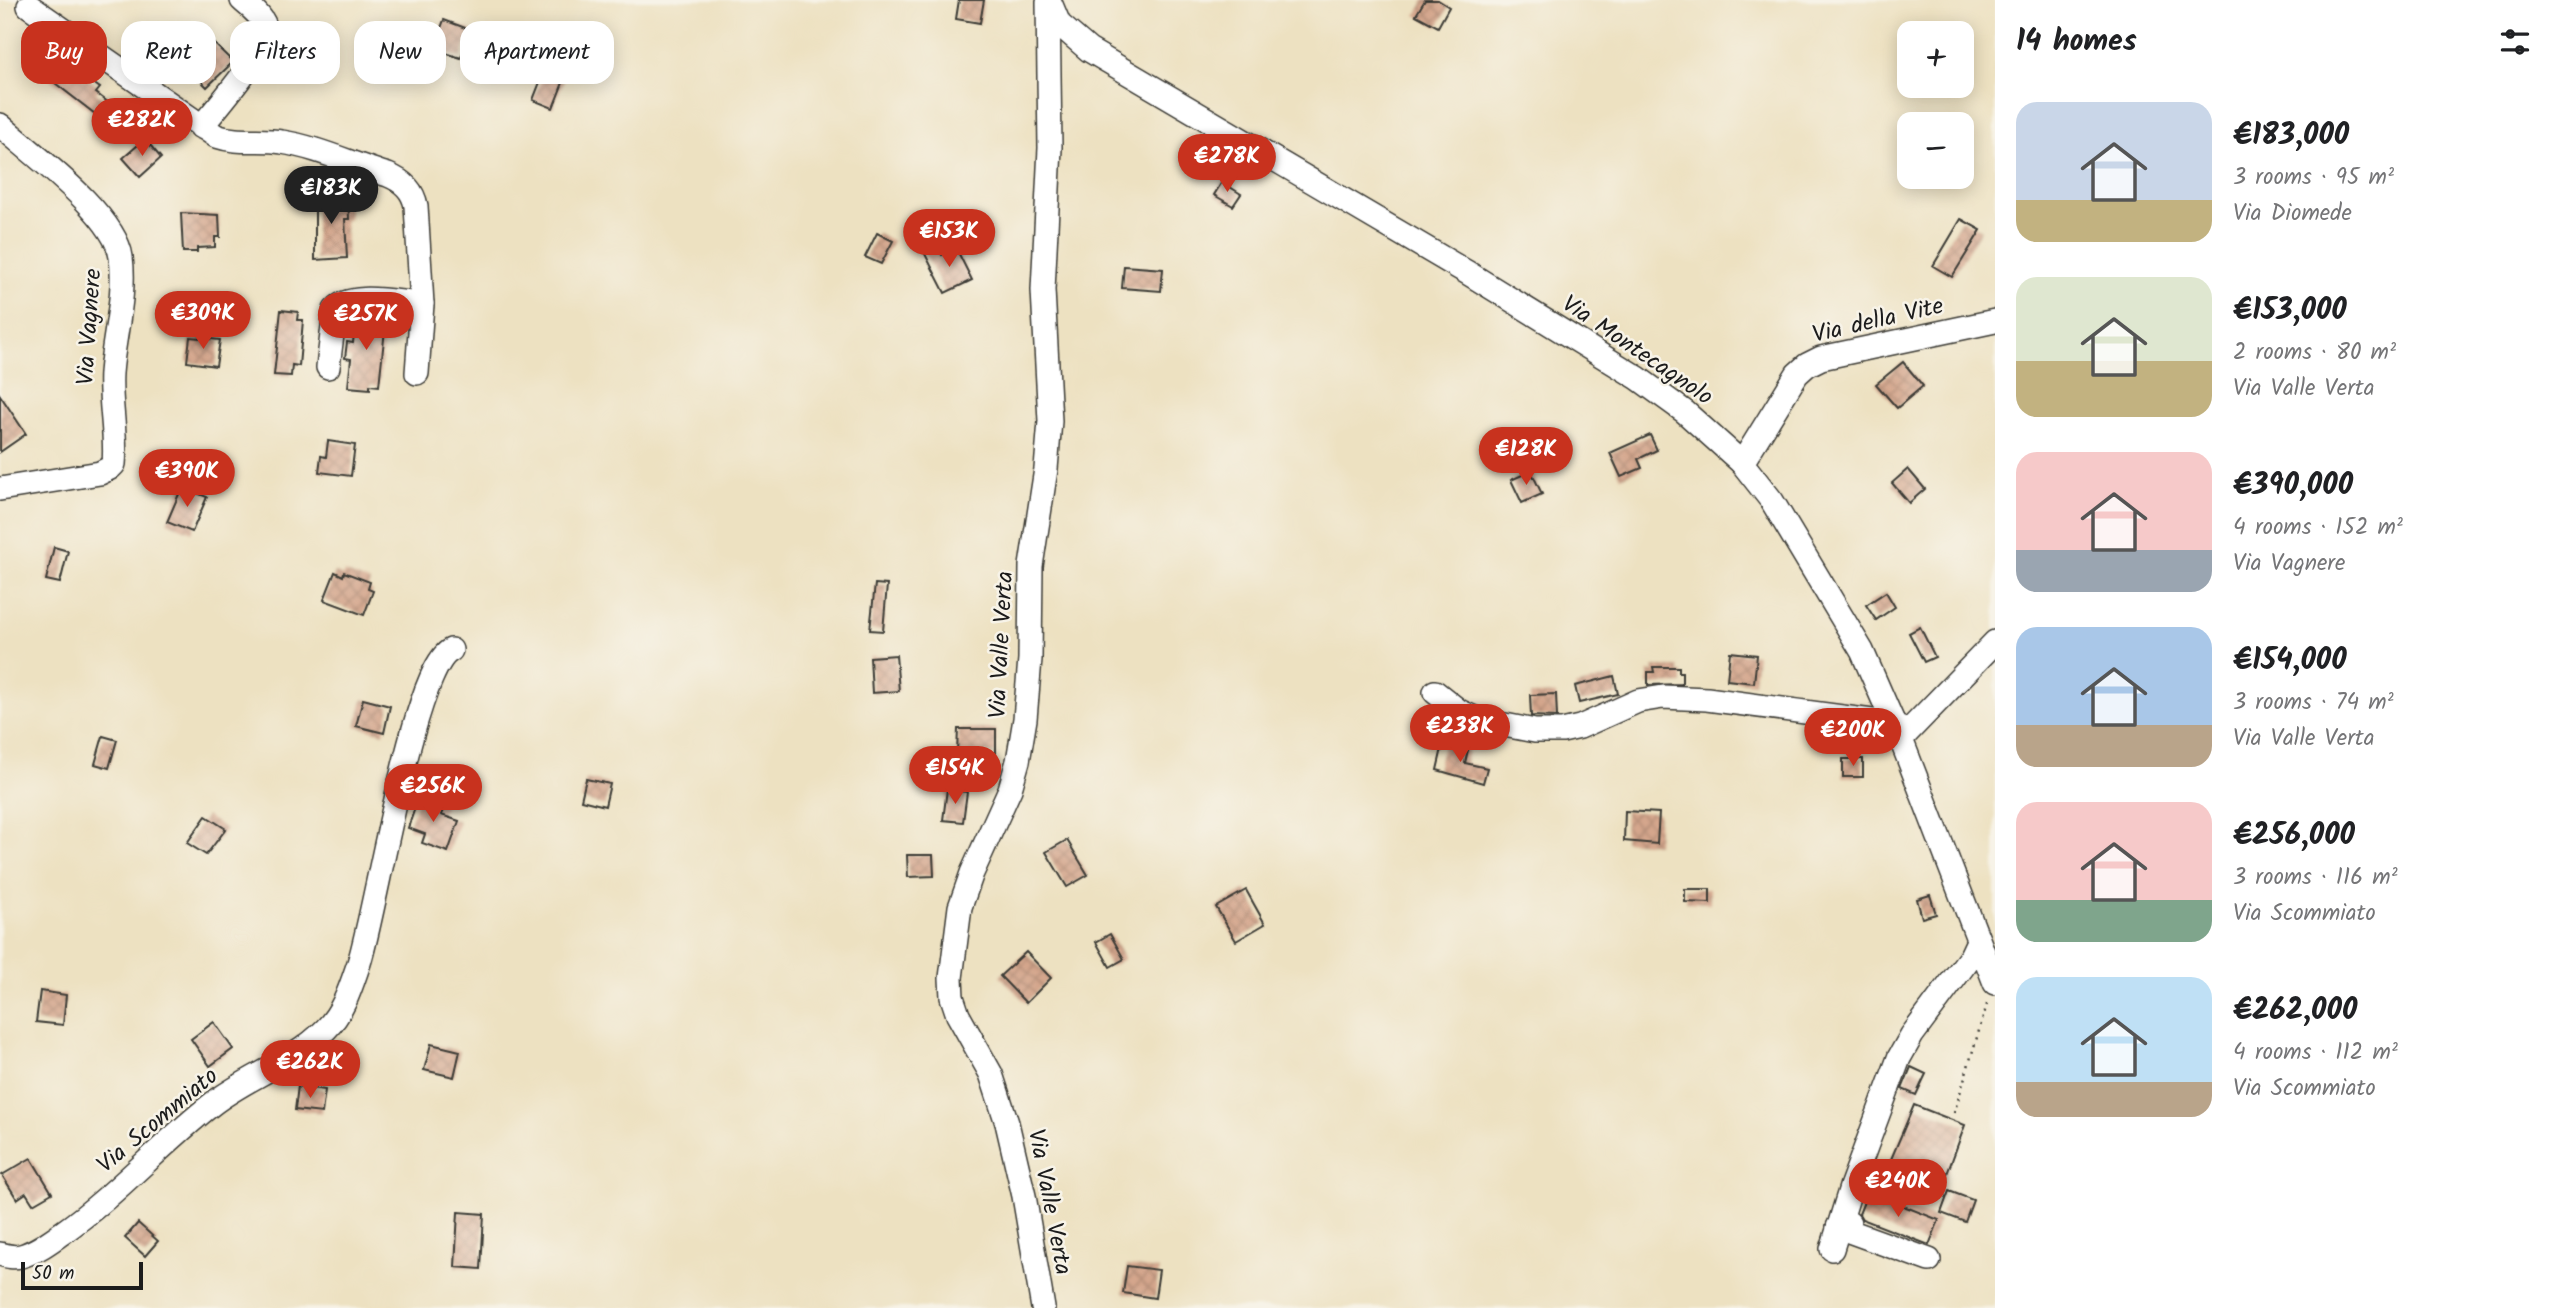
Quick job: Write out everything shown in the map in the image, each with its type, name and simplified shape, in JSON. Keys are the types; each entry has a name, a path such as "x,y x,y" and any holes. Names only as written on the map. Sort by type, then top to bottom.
{"street":[{"path":"201,127 255,58 265,38 264,22 242,0"},
{"name":"Via Montecagnolo","path":"1049,0 1059,23 1089,50 1468,272 1638,378 1685,412 1742,463 1772,501 1862,651 1898,732 1995,982"},
{"name":"Via Valle Verta","path":"1043,1308 1024,1196 1007,1122 990,1074 958,1015 952,997 951,978 960,907 972,873 1010,789 1026,719 1031,566 1050,433 1043,290 1050,141 1047,25 1049,0"},
{"path":"29,6 216,136 235,141 289,144 403,183 411,191 416,206 422,304 417,373"},
{"name":"Via Vagnere","path":"0,125 82,197 108,226 120,248 122,281 111,376 114,464 100,473 0,489"},
{"path":"328,367 334,315 342,303 354,299 422,304"},
{"name":"Via della Vite","path":"1742,463 1797,374 1811,362 1995,321"},
{"path":"1435,692 1468,716 1507,727 1535,731 1580,727 1638,701 1663,697 1707,699 1898,732 1995,642"},
{"name":"Via Scommiato","path":"0,1254 15,1257 31,1252 70,1227 102,1203 211,1105 293,1056 318,1037 336,1018 349,991 369,928 398,788 414,729 436,664 451,650"},
{"path":"1929,1260 1835,1238 1854,1217 1873,1170 1875,1146 1870,1136 1903,1049 1971,956 1978,941"}],"path":[{"path":"1954,1113 1995,982"}],"building":[{"path":"959,0 984,0 980,23 956,19"},
{"path":"1425,0 1438,0 1449,7 1438,27 1416,15"},
{"path":"444,20 460,26 460,58 446,53 446,21"},
{"path":"216,45 230,59 230,65 216,78"},
{"path":"56,84 94,84 100,88 96,93 109,103 99,117"},
{"path":"539,84 562,84 553,108 533,100"},
{"path":"145,139 161,158 140,177 123,158"},
{"path":"1222,182 1241,194 1233,206 1214,195"},
{"path":"348,194 349,219 345,219 347,258 315,260 315,195"},
{"path":"181,213 219,215 220,237 215,237 215,247 197,248 197,252 183,252"},
{"path":"1961,219 1981,230 1952,277 1933,266"},
{"path":"877,233 893,241 881,264 865,257"},
{"path":"938,247 942,255 956,248 972,280 945,293 925,254"},
{"path":"1124,266 1163,269 1161,291 1122,288"},
{"path":"281,310 298,312 297,320 303,320 299,366 292,365 291,376 274,375"},
{"path":"356,314 378,316 377,319 386,320 379,386 370,385 370,389 348,387 351,359 345,358 347,342 353,343"},
{"path":"190,337 220,340 216,366 187,362"},
{"path":"1903,362 1923,386 1897,408 1876,384"},
{"path":"0,395 26,434 0,452"},
{"path":"1650,435 1657,450 1638,459 1642,468 1621,477 1610,453"},
{"path":"328,441 355,445 351,476 319,472 321,456 326,457"},
{"path":"1908,469 1925,489 1909,503 1892,483"},
{"path":"1531,471 1542,494 1522,503 1511,480"},
{"path":"182,487 207,497 192,532 167,522"},
{"path":"54,547 68,551 60,583 46,580"},
{"path":"335,572 343,576 344,572 370,582 368,589 373,591 364,615 324,600"},
{"path":"875,584 887,585 883,631 870,630"},
{"path":"1886,592 1895,607 1876,620 1866,605"},
{"path":"1920,627 1935,657 1924,662 1909,633"},
{"path":"1730,652 1757,655 1754,683 1727,680"},
{"path":"896,655 899,691 872,693 870,657"},
{"path":"1653,667 1679,667 1682,684 1648,685 1648,672 1654,672"},
{"path":"1614,676 1618,694 1579,703 1575,686"},
{"path":"1556,694 1557,717 1531,716 1530,695"},
{"path":"363,699 390,706 384,733 356,726"},
{"path":"958,729 996,729 996,753 957,753"},
{"path":"103,736 117,740 109,768 95,764"},
{"path":"1443,744 1468,750 1465,763 1487,768 1483,783 1437,770"},
{"path":"1843,759 1863,759 1863,777 1843,777"},
{"path":"586,779 610,784 605,806 581,800"},
{"path":"947,789 967,792 963,822 943,820"},
{"path":"419,796 445,805 441,815 459,821 448,852 422,843 425,834 408,828"},
{"path":"1625,811 1659,813 1657,844 1624,841"},
{"path":"206,816 226,829 206,855 187,843"},
{"path":"1067,840 1088,875 1067,887 1046,852"},
{"path":"907,855 933,855 934,876 908,877"},
{"path":"1685,889 1710,889 1710,903 1685,902"},
{"path":"1246,890 1265,924 1236,941 1216,907"},
{"path":"1930,895 1936,914 1922,918 1917,899"},
{"path":"1110,934 1124,959 1110,967 1096,942"},
{"path":"1026,952 1051,978 1026,1003 1000,976"},
{"path":"40,991 66,995 63,1025 36,1022"},
{"path":"214,1022 233,1049 210,1066 191,1039"},
{"path":"431,1044 460,1051 454,1077 424,1070"},
{"path":"1911,1067 1926,1074 1916,1095 1902,1089"},
{"path":"298,1086 325,1090 322,1113 295,1110"},
{"path":"1914,1105 1965,1125 1940,1193 1886,1171"},
{"path":"31,1158 52,1193 33,1204 26,1193 17,1199 2,1175"},
{"path":"1949,1191 1973,1200 1965,1222 1941,1213"},
{"path":"1868,1192 1939,1220 1929,1245 1862,1219 1859,1214"},
{"path":"458,1212 484,1214 481,1269 455,1267"},
{"path":"138,1223 158,1241 145,1256 125,1238"},
{"path":"1127,1266 1159,1270 1155,1298 1123,1293"}]}
